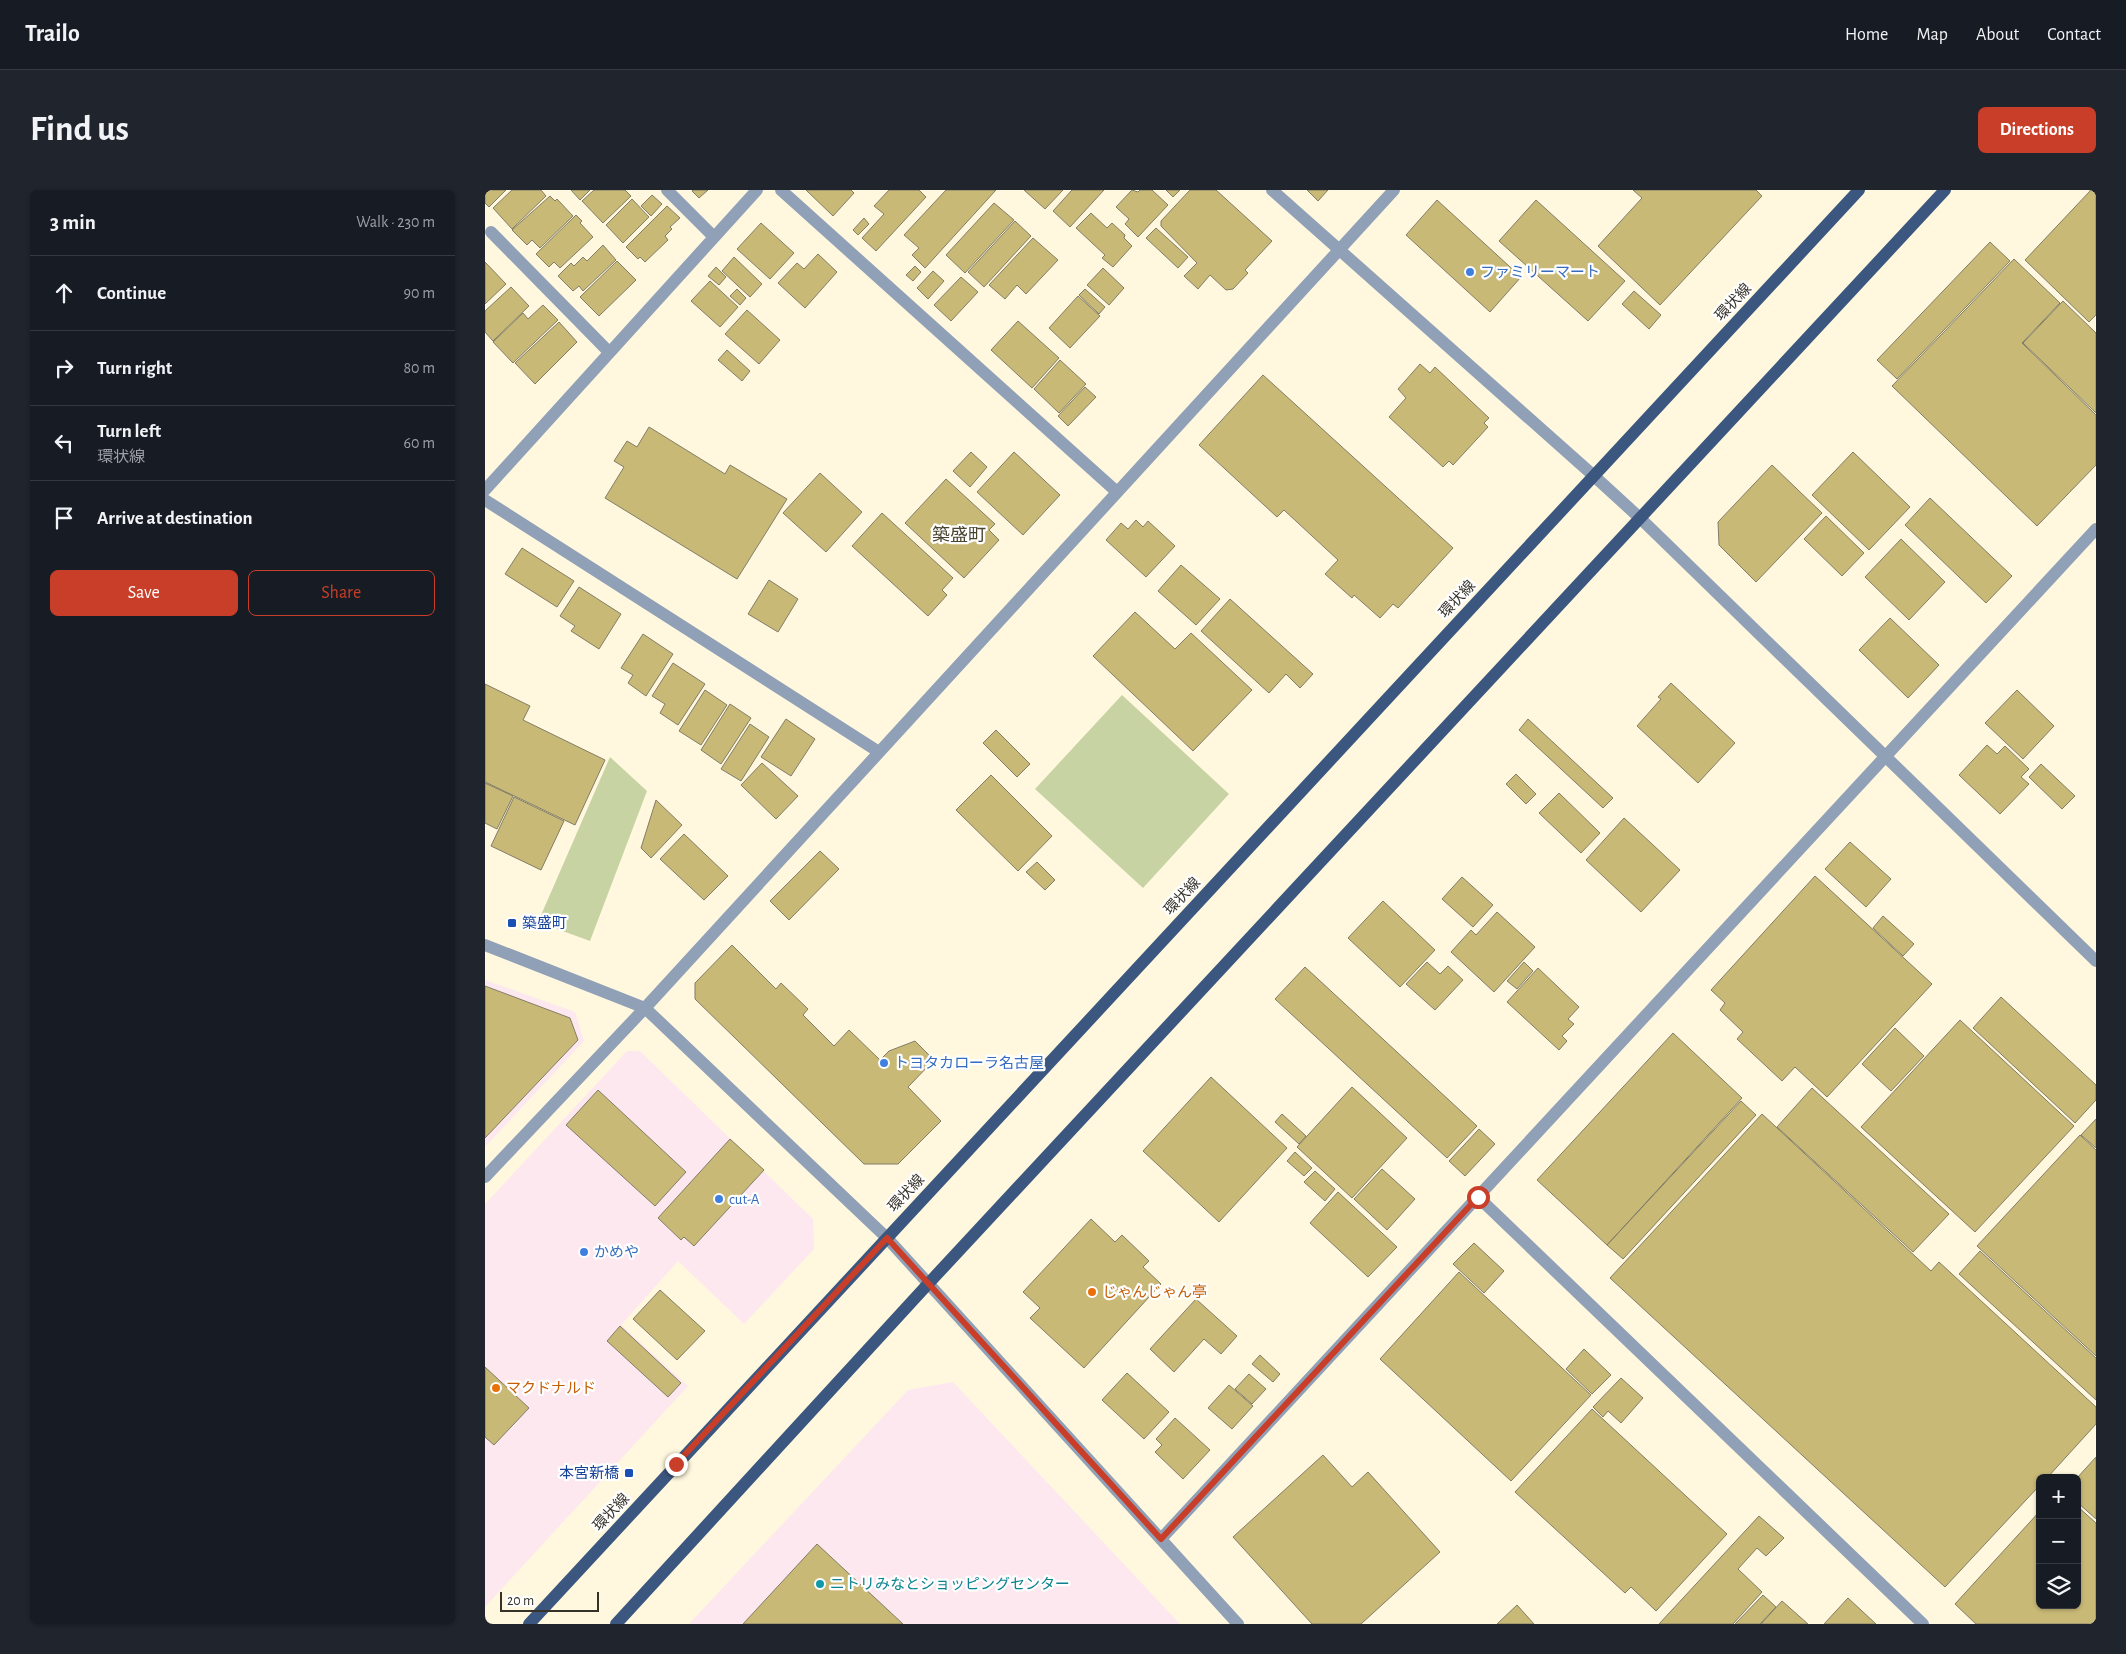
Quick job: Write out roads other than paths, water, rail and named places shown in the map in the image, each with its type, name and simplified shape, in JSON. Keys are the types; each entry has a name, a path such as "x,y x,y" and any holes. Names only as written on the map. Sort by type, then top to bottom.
{"main road":[{"name":"環状線","path":"529,1624 1859,190"},
{"path":"616,1624 928,1284 1945,190"}],"street":[{"path":"667,190 714,237"},
{"path":"485,490 757,190"},
{"path":"781,190 1117,492"},
{"path":"1272,190 1641,519 1884,758 2096,962"},
{"path":"485,1177 645,1008 1394,190"},
{"path":"491,232 609,352"},
{"path":"485,500 879,752"},
{"path":"1161,1539 2096,529"},
{"path":"485,946 645,1008 887,1238 1239,1624"},
{"path":"1478,1197 1923,1624"}],"place":[{"name":"ファミリーマート","path":"1470,272"},
{"name":"築盛町","path":"512,923"},
{"name":"トヨタカローラ名古屋","path":"884,1063"},
{"name":"cut-A","path":"719,1199"},
{"name":"かめや","path":"584,1252"},
{"name":"じゃんじゃん亭","path":"1092,1292"},
{"name":"マクドナルド","path":"496,1388"},
{"name":"本宮新橋","path":"629,1473"},
{"name":"ニトリみなとショッピングセンター","path":"820,1584"}],"district":[{"name":"築盛町","path":"959,535"}]}
